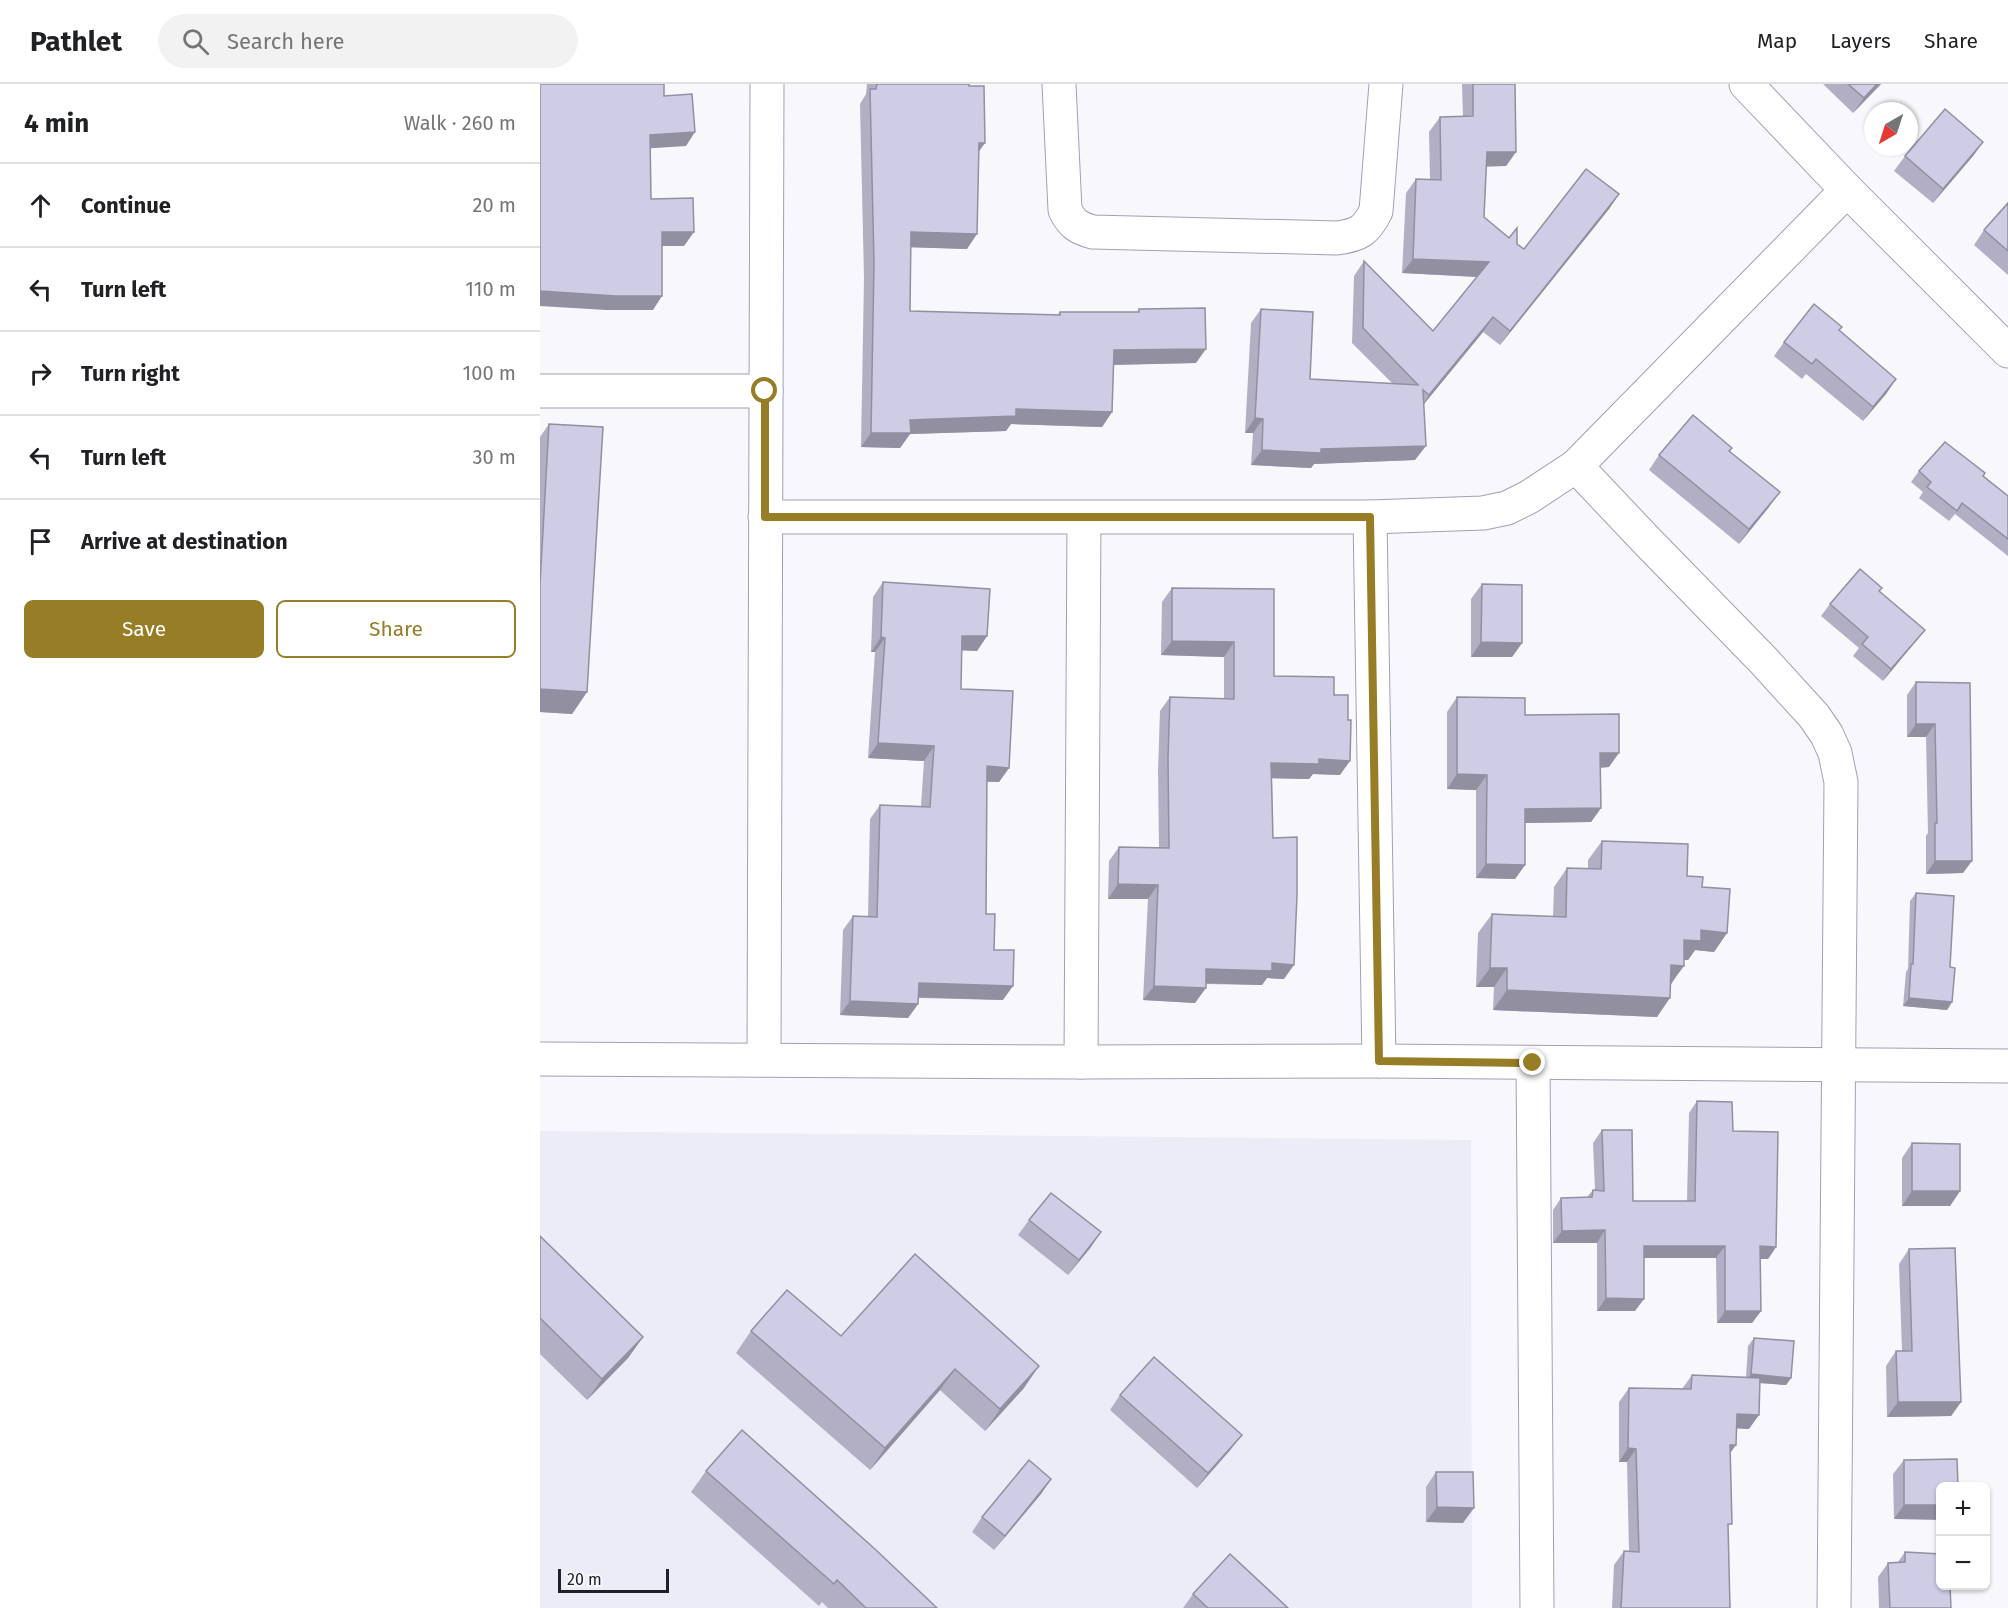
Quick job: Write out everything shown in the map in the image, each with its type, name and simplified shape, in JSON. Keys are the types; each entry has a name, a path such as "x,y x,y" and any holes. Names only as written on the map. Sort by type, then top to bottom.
{"street":[{"path":"764,1059 767,84"},
{"path":"1059,84 1065,210 1071,222 1079,229 1093,232 1337,238 1353,236 1369,226 1376,211 1386,84"},
{"path":"1746,84 1847,190 2008,351"},
{"path":"765,517 1370,517 1483,513 1507,508 1529,497 1576,466 1847,190"},
{"path":"540,391 765,391"},
{"path":"1576,466 1815,716 1835,753 1841,782 1834,1608"},
{"path":"1370,517 1379,1061"},
{"path":"1081,1062 1084,518"},
{"path":"540,1059 1379,1061 2008,1066"},
{"path":"1533,1063 1537,1608"}],"shaded area":[{"path":"540,1131 1471,1140 1472,1608 540,1608"}],"building":[{"path":"540,84 664,84 664,96 692,94 695,132 650,135 651,199 693,198 694,232 662,232 662,296 616,296 540,291"},
{"path":"877,84 984,86 985,143 979,143 977,234 911,232 910,311 1060,315 1060,312 1139,312 1139,309 1205,308 1206,349 1114,350 1112,412 1016,409 1016,416 910,420 911,433 871,433 874,263 870,89 876,89"},
{"path":"1473,84 1515,84 1516,152 1487,152 1484,217 1509,238 1517,228 1517,244 1524,249 1586,169 1619,194 1510,331 1493,317 1429,395 1423,390 1426,446 1321,449 1321,453 1262,450 1263,419 1255,418 1261,309 1313,312 1310,379 1418,385 1363,328 1364,261 1433,331 1489,262 1413,259 1416,179 1441,180 1440,117 1473,116"},
{"path":"1848,84 1877,84 1864,98"},
{"path":"1945,109 1983,142 1943,189 1905,156 1918,156 1918,141"},
{"path":"2008,203 2008,251 1984,230"},
{"path":"1814,304 1842,327 1839,330 1896,379 1873,407 1816,359 1812,364 1784,342"},
{"path":"1693,415 1732,448 1729,451 1780,492 1749,529 1659,455"},
{"path":"549,424 603,427 587,692 540,689 540,584"},
{"path":"1945,442 1985,473 1983,476 2008,496 2008,539 1962,503 1957,511 1927,487 1931,482 1919,471"},
{"path":"1860,569 1882,588 1879,591 1925,630 1891,669 1862,644 1868,637 1830,604"},
{"path":"883,582 990,589 987,636 962,636 961,689 1013,691 1009,768 987,766 986,914 995,914 994,950 1014,950 1013,986 919,983 918,1004 850,1001 853,916 877,917 880,805 930,807 934,746 878,743 885,638 881,637"},
{"path":"1482,584 1522,585 1522,643 1481,642"},
{"path":"1172,588 1274,589 1274,676 1334,677 1334,695 1348,695 1348,720 1351,720 1350,761 1319,759 1319,764 1271,763 1273,838 1297,837 1294,965 1272,963 1272,971 1206,969 1206,988 1154,986 1158,885 1118,884 1119,847 1169,848 1170,697 1234,699 1234,642 1172,641"},
{"path":"1916,682 1970,683 1972,861 1935,861 1935,823 1937,823 1935,724 1916,724"},
{"path":"1457,697 1525,698 1525,715 1619,714 1619,753 1600,753 1601,808 1525,809 1525,865 1486,864 1487,775 1457,774"},
{"path":"1602,841 1688,844 1687,876 1703,877 1702,887 1730,889 1727,933 1701,930 1701,941 1684,940 1684,966 1671,965 1670,998 1507,990 1507,968 1490,968 1492,914 1566,917 1567,868 1601,869"},
{"path":"1916,893 1954,896 1950,967 1955,968 1952,1002 1909,998"},
{"path":"1697,1101 1732,1102 1733,1131 1778,1132 1776,1247 1760,1246 1761,1311 1725,1311 1725,1246 1644,1246 1644,1299 1606,1298 1605,1230 1562,1231 1561,1198 1592,1197 1593,1190 1604,1191 1602,1130 1632,1130 1633,1201 1695,1201"},
{"path":"1912,1143 1960,1144 1960,1191 1912,1191"},
{"path":"1051,1193 1101,1232 1079,1260 1029,1220"},
{"path":"540,1236 643,1337 602,1379 540,1318"},
{"path":"1955,1248 1961,1402 1898,1402 1896,1351 1912,1351 1909,1249"},
{"path":"915,1254 1039,1366 1000,1409 955,1369 885,1448 751,1331 787,1290 841,1336"},
{"path":"1754,1338 1794,1341 1791,1378 1751,1374"},
{"path":"1154,1357 1242,1435 1208,1473 1120,1395"},
{"path":"1692,1375 1760,1378 1759,1415 1737,1414 1736,1445 1730,1445 1732,1524 1728,1524 1730,1608 1621,1608 1624,1551 1639,1552 1636,1449 1628,1448 1629,1388 1691,1389"},
{"path":"742,1430 937,1608 866,1608 837,1580 834,1584 706,1471"},
{"path":"1957,1459 1958,1482 1936,1482 1936,1505 1904,1505 1904,1460"},
{"path":"1029,1460 1051,1479 1005,1536 982,1517"},
{"path":"1436,1472 1473,1472 1474,1508 1437,1507"},
{"path":"1905,1552 1936,1554 1936,1590 1950,1590 1951,1608 1890,1608 1888,1563 1905,1562"},
{"path":"1230,1554 1288,1608 1208,1608 1193,1594"}],"route":[{"path":"765,391 765,517 1370,517 1379,1061 1533,1063"}]}
